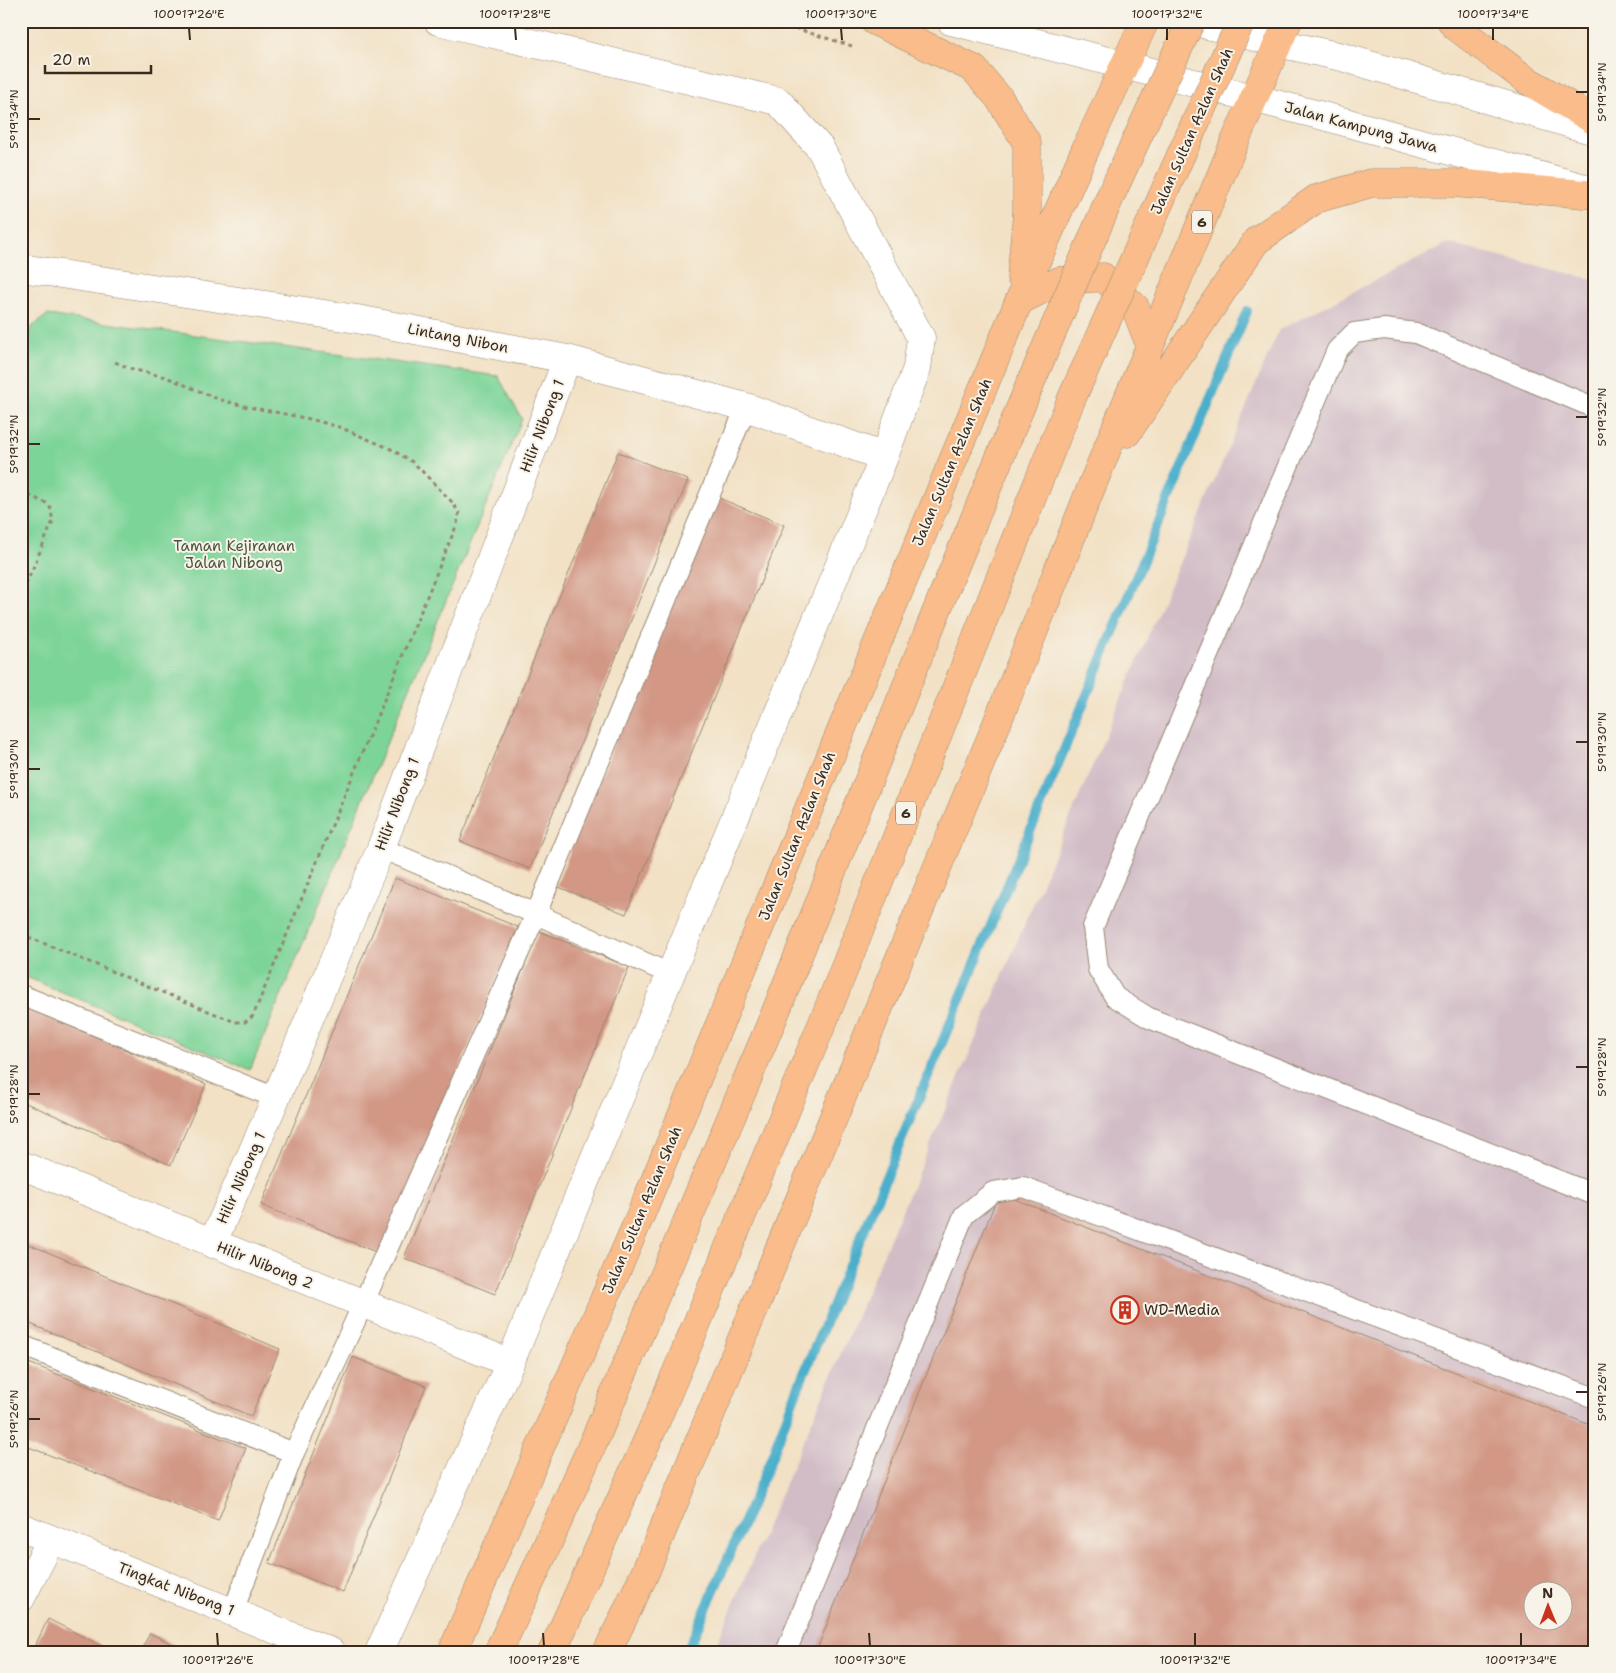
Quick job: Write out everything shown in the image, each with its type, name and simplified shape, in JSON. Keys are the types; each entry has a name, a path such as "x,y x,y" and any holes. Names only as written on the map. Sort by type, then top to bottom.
{"main road":[{"path":"874,21 974,69 999,98 1026,143 1027,214 1019,301"},
{"name":"Jalan Sultan Azlan Shah","path":"452,1652 641,1214 1019,301 1086,148 1126,66 1145,21"},
{"path":"498,1652 598,1431 774,1016 1028,389 1111,195 1191,21"},
{"name":"Jalan Sultan Azlan Shah","path":"552,1652 656,1421 825,1017 1071,400 1241,21"},
{"path":"1451,21 1454,26 1525,79 1595,120"},
{"name":"6","path":"607,1652 648,1566 991,737 1150,345 1235,140 1255,99 1283,32"},
{"path":"1093,483 1256,241 1316,199 1371,183 1454,183 1595,195"},
{"path":"1019,301 1060,281 1103,278 1135,307 1150,345"}],"street":[{"path":"379,1652 510,1363 884,458 917,368 921,338 820,148 778,100 438,21"},
{"name":"Jalan Kampung Jawa","path":"951,21 1333,118 1595,191"},
{"path":"1191,21 1283,32 1342,57 1595,131"},
{"name":"Lintang Nibon","path":"21,268 357,319 568,359 746,407 884,458"},
{"name":"Hilir Nibong 1","path":"212,1244 276,1098 381,848 568,359"},
{"name":"Hilir Nibong 2","path":"21,1165 212,1244 510,1363"},
{"name":"Tingkat Nibong 1","path":"21,1527 331,1652"},
{"path":"21,1598 51,1540"}],"lane":[{"path":"1595,408 1416,334 1384,329 1354,333 1337,350 1093,927 1098,969 1115,997 1149,1018 1595,1195"},
{"path":"233,1611 294,1453 363,1304 536,914 746,407"},
{"path":"381,848 670,974"},
{"path":"21,995 276,1098"},
{"path":"786,1652 964,1215 993,1192 1023,1187 1595,1398"},
{"path":"21,1345 294,1453"}],"path":[{"path":"21,934 235,1022 245,1022 253,1016 457,524 459,513 453,503 414,463 391,449 339,427 218,399 166,377 135,370 112,361"},
{"path":"21,492 46,502 50,506 53,520 21,596"}],"shaded area":[{"path":"1448,243 1595,280 1595,1652 713,1652 1279,330"}],"green space":[{"name":"Taman Kejiranan Jalan Nibong","path":"47,315 498,376 522,419 250,1070 21,975 21,352 31,328"}],"building":[{"path":"618,452 688,480 530,869 460,841"},
{"path":"714,496 784,525 626,914 556,886"},
{"path":"21,527 29,530 21,549"},
{"path":"395,878 518,927 383,1255 261,1205"},
{"path":"539,931 629,967 495,1294 404,1258"},
{"path":"21,1005 206,1084 171,1165 21,1101"},
{"name":"WD-Media","path":"999,1193 1595,1427 1595,1652 816,1652"},
{"path":"21,1241 280,1349 251,1416 21,1320"},
{"path":"353,1357 426,1386 343,1592 269,1563"},
{"path":"21,1360 246,1448 218,1521 21,1444"},
{"path":"48,1619 114,1652 32,1652"},
{"path":"150,1633 178,1647 176,1652 140,1652"}],"waterway":[{"path":"687,1652 769,1464 793,1400 1247,311"}],"place":[{"name":"WD-Media","path":"1125,1310"}]}
